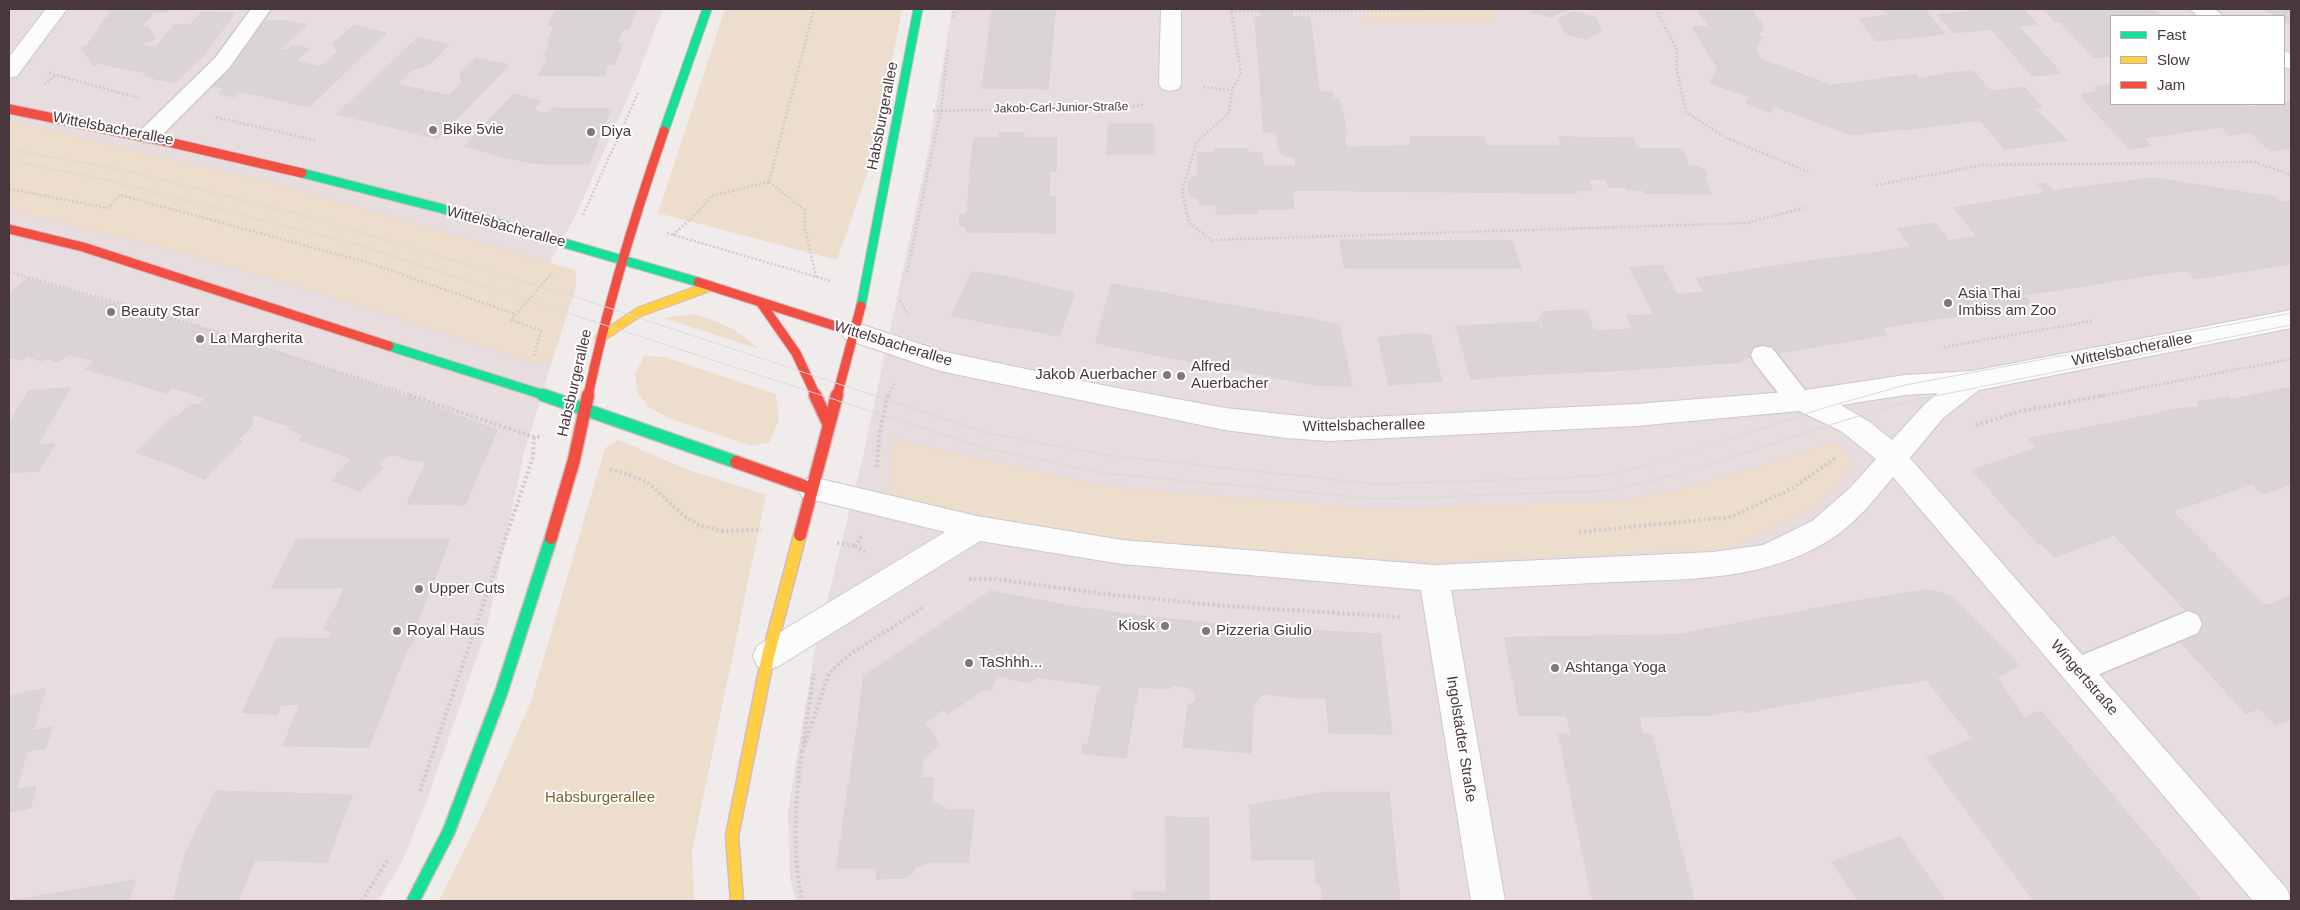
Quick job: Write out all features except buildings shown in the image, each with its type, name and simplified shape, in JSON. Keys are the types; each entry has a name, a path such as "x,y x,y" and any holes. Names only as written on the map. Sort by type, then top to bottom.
{"main road":[{"name":"Habsburgerallee","path":"412,901 449,831 501,693 551,540 574,460 600,338 634,217 707,9"},
{"name":"Habsburgerallee","path":"736,901 732,836 768,656 865,291 918,9"},
{"name":"Wittelsbacherallee","path":"9,109 148,136 291,169 622,259 854,332"},
{"name":"Wittelsbacherallee","path":"9,229 83,247 585,408 812,489"},
{"path":"600,338 639,312 708,287"},
{"path":"761,303 796,353 829,425"}],"street":[{"path":"9,71 57,9"},
{"path":"1170,84 1171,9"},
{"path":"2200,9 2211,15"},
{"name":"Wittelsbacherallee","path":"854,332 940,361 1225,419 1286,428 1328,430 1636,415 1799,401 1905,385 1972,381 2291,319"},
{"name":"Wittelsbacherallee","path":"812,489 977,528 1122,552 1434,578 1713,565 1762,557 1803,541 1832,522 1860,496 1934,411 1958,390 1972,381"},
{"name":"Wittelsbacherallee","path":"1799,401 1824,408 1847,420 1860,428 1892,457"},
{"name":"Wingertstraße","path":"1892,457 2078,670 2275,901"},
{"path":"768,656 977,528"},
{"name":"Ingolstädter Straße","path":"1434,578 1488,901"}],"lane":[{"path":"148,136 222,62 261,9"},
{"path":"1763,355 1799,401"},
{"path":"2078,670 2188,624"}],"path":[{"path":"769,182 814,9"},
{"path":"952,24 955,9"},
{"path":"1656,9 1678,50 1677,71 1686,112 1726,138 1809,172"},
{"path":"1422,10 1231,10 1241,73 1232,90 1229,113 1197,142 1182,191 1189,223 1212,240 1746,223 1804,208"},
{"path":"907,272 941,110 949,41"},
{"path":"1170,84 1232,90"},
{"name":"Jakob-Carl-Junior-Straße","path":"900,111 1140,106 1170,84"},
{"path":"614,150 584,212 634,217 673,235 900,300 903,291"},
{"path":"1876,185 1984,165 2254,162 2291,175"},
{"path":"673,235 700,210 711,196 769,182"},
{"path":"769,182 805,210 805,229 816,276"},
{"path":"9,189 108,208 120,196 305,242 468,295 515,314"},
{"path":"9,272 195,325 518,430 534,438 533,457 417,798"},
{"path":"521,308 546,280"},
{"path":"1942,351 1946,345 2094,320"},
{"path":"1972,426 2021,411 2291,359"},
{"path":"1574,532 1731,517 1791,489 1838,455"},
{"path":"602,466 649,483 676,510 691,521 708,529 728,532 754,529 772,532"},
{"path":"964,582 971,577 1151,601 1279,612 1441,619"},
{"path":"924,607 932,602"},
{"path":"802,901 795,873 794,815 815,666"},
{"path":"362,901 393,851"}],"shaded area":[{"path":"9,9 663,9 637,77 575,217 550,262 577,280 524,453 486,631 426,803 401,864 378,901 9,901"},
{"path":"952,9 2291,9 2291,901 796,901 790,878 788,812 814,654 863,456 928,152"}],"green space":[{"path":"725,9 902,9 875,151 837,260 658,213"},
{"path":"1374,9 1492,9 1495,23 1363,24 1363,17"},
{"path":"9,120 284,186 575,270 577,280 575,290 553,358 537,364 358,305 185,253 9,210"},
{"path":"694,314 729,327 759,349 663,318"},
{"path":"644,356 665,357 776,394 779,419 770,442 751,446 671,419 650,408 638,394 635,374"},
{"path":"892,439 1109,487 1378,509 1617,501 1673,491 1759,467 1837,441 1851,458 1849,468 1832,491 1811,510 1726,549 1431,562 1123,541 890,501"},
{"name":"Habsburgerallee","path":"618,440 683,468 766,495 692,851 694,901 439,901 482,814 531,701 605,448"}],"tram line":[{"path":"9,149 122,170 309,217 582,299 987,433 1106,455 1375,484 1566,478 1612,474 1648,465 1824,408 1905,385 2291,313"},
{"path":"9,161 107,180 358,245 984,448 1103,473 1378,499 1600,491 1618,488 1688,471 1915,400 2291,325"}],"traffic: fast":[{"path":"664,131 707,9"},
{"path":"861,306 918,9"},
{"path":"302,173 471,216 698,282"},
{"path":"389,346 527,389 736,462"},
{"path":"413,901 449,831 501,693 551,538"}],"traffic: slow":[{"path":"600,338 639,312 708,287"},
{"path":"737,901 732,836 768,656 800,535"}],"traffic: jam":[{"path":"9,109 164,141 302,173"},
{"path":"551,538 574,460 600,338 634,217 664,131"},
{"path":"9,229 83,247 389,346"},
{"path":"698,282 854,332"},
{"path":"761,303 796,353 829,425"},
{"path":"800,535 861,306"},
{"path":"736,462 812,489"}],"place":[{"name":"Bike 5vie","path":"433,130"},
{"name":"Diya","path":"591,132"},
{"name":"Asia Thai Imbiss am Zoo","path":"1948,303"},
{"name":"Beauty Star","path":"111,312"},
{"name":"La Margherita","path":"200,339"},
{"name":"Jakob Auerbacher","path":"1167,375"},
{"name":"Alfred Auerbacher","path":"1181,376"},
{"name":"Upper Cuts","path":"419,589"},
{"name":"Kiosk","path":"1165,626"},
{"name":"Royal Haus","path":"397,631"},
{"name":"Pizzeria Giulio","path":"1206,631"},
{"name":"TaShhh...","path":"969,663"},
{"name":"Ashtanga Yoga","path":"1555,668"}]}
